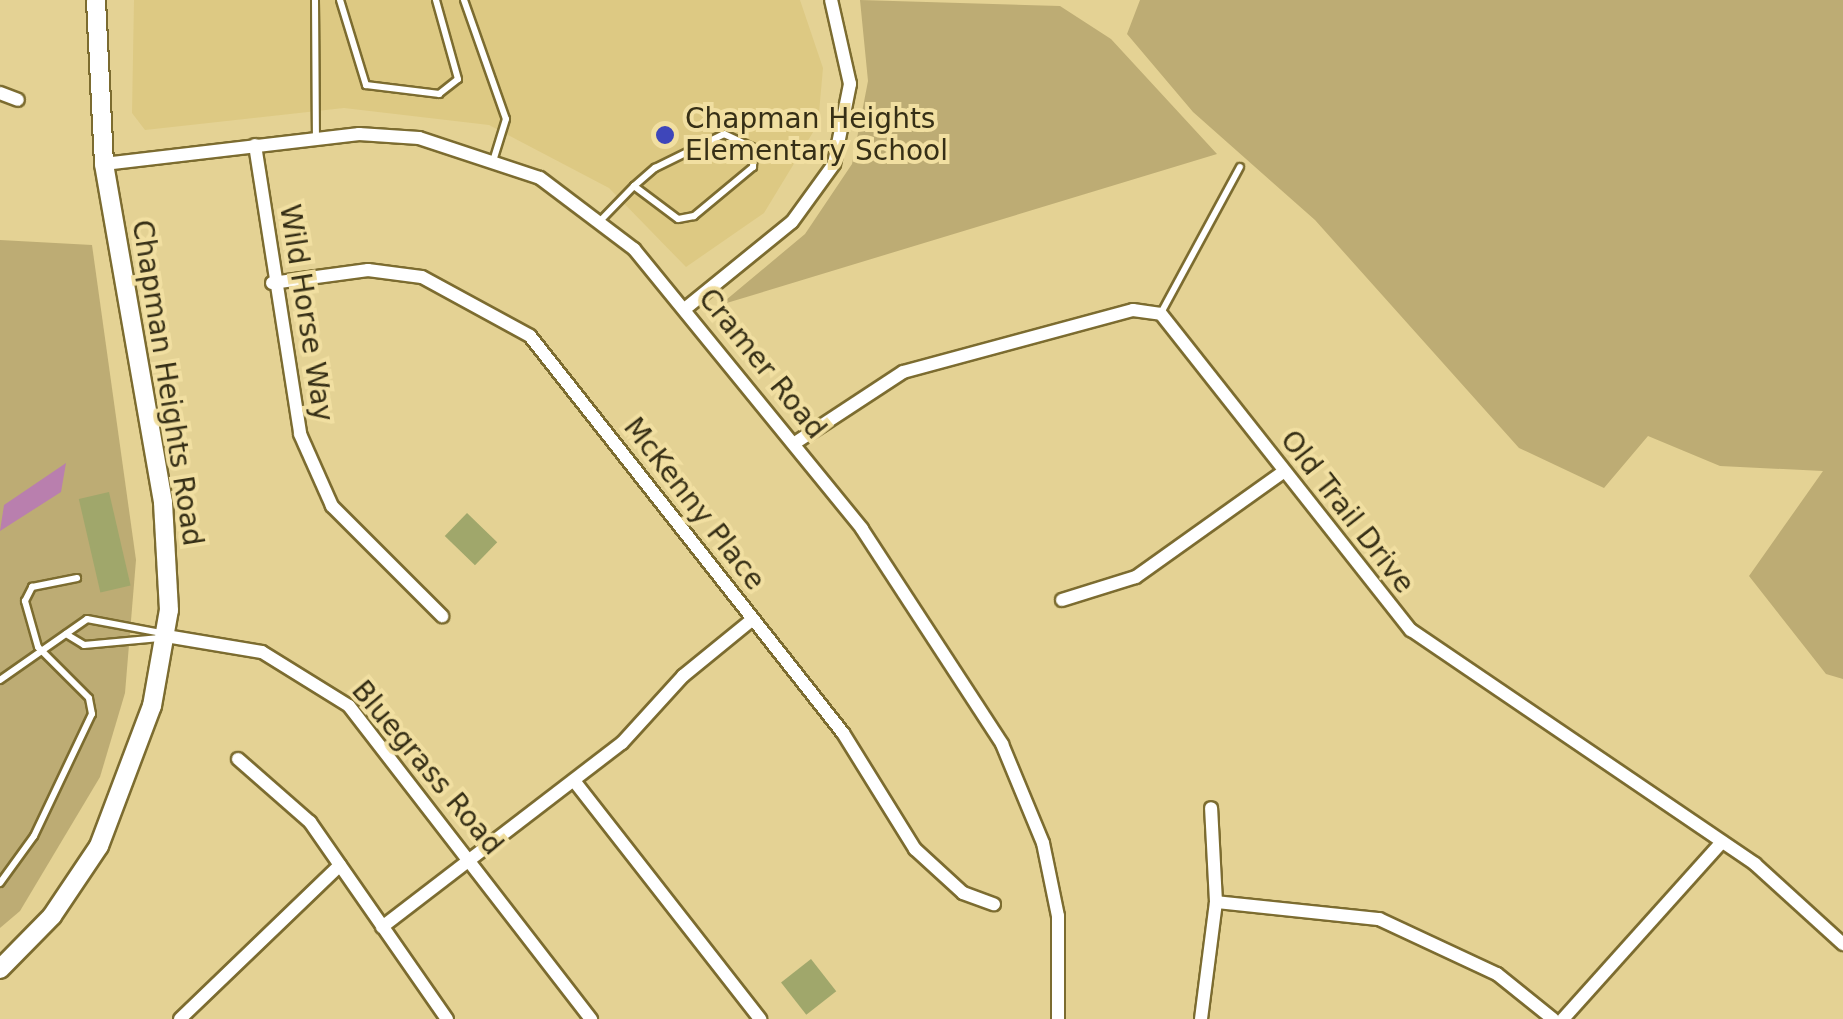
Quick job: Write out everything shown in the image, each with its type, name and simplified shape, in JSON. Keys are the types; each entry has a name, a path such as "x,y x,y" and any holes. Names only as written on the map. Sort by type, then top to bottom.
{"street":[{"name":"Chapman Heights Road","path":"0,970 52,916 99,846 130,778 166,636 164,502 104,164 96,0"},
{"path":"686,308 792,222 834,164 850,84 832,0"},
{"path":"0,94 18,100"},
{"name":"Cramer Road","path":"104,164 316,139 418,138 494,158 602,220 686,308 794,443 1002,744 1043,842 1058,916 1058,1019"},
{"name":"Wild Horse Way","path":"255,145 272,283 300,434 319,482 346,524 442,616"},
{"name":"McKenny Place","path":"272,283 368,270 422,277 502,314 530,336 843,733 915,849 963,893 994,904"},
{"path":"794,443 903,372 1133,310 1161,314"},
{"name":"Old Trail Drive","path":"1161,314 1411,630 1722,842 1843,944"},
{"path":"1062,600 1136,577 1283,472"},
{"path":"382,927 575,782 753,619"},
{"name":"Bluegrass Road","path":"166,636 231,642 322,684 472,859 592,1019"},
{"path":"238,759 276,785 340,866 447,1019"},
{"path":"575,782 760,1019"},
{"path":"1201,1019 1216,902 1211,808"},
{"path":"1562,1019 1722,842"},
{"path":"180,1019 282,911 340,866"},
{"path":"1216,902 1379,919 1497,974 1553,1019"}],"lane":[{"path":"315,0 316,139"},
{"path":"340,0 366,85 439,94 458,79 436,0"},
{"path":"464,0 506,119 494,158"},
{"path":"602,220 634,186 724,134 754,148 753,168 694,216 678,219 634,186"},
{"path":"1161,314 1240,167"},
{"path":"0,882 42,823 92,714 89,698 38,647 26,593 78,578"},
{"path":"0,680 38,647 87,619 144,624 166,636"},
{"path":"66,634 84,645 143,646 166,636"}],"shaded area":[{"name":"Chapman Heights Elementary School","path":"134,0 800,0 823,68 818,124 764,213 686,267 609,188 489,125 344,108 145,130 132,113"},
{"path":"860,0 1060,6 1111,39 1217,154 720,305 805,234 852,164 868,81"},
{"path":"1140,0 1843,0 1843,679 1826,674 1749,576 1823,471 1720,466 1648,436 1604,488 1519,448 1315,220 1193,112 1127,34"},
{"path":"0,240 92,245 136,560 125,693 100,777 20,911 0,928"},
{"path":"66,463 61,492 0,531 4,505"}],"building":[{"path":"109,492 131,586 100,593 79,499"},
{"path":"467,513 497,542 475,565 445,536"},
{"path":"811,959 836,991 806,1015 781,982"}],"place":[{"name":"Chapman Heights Elementary School","path":"665,135"}]}
